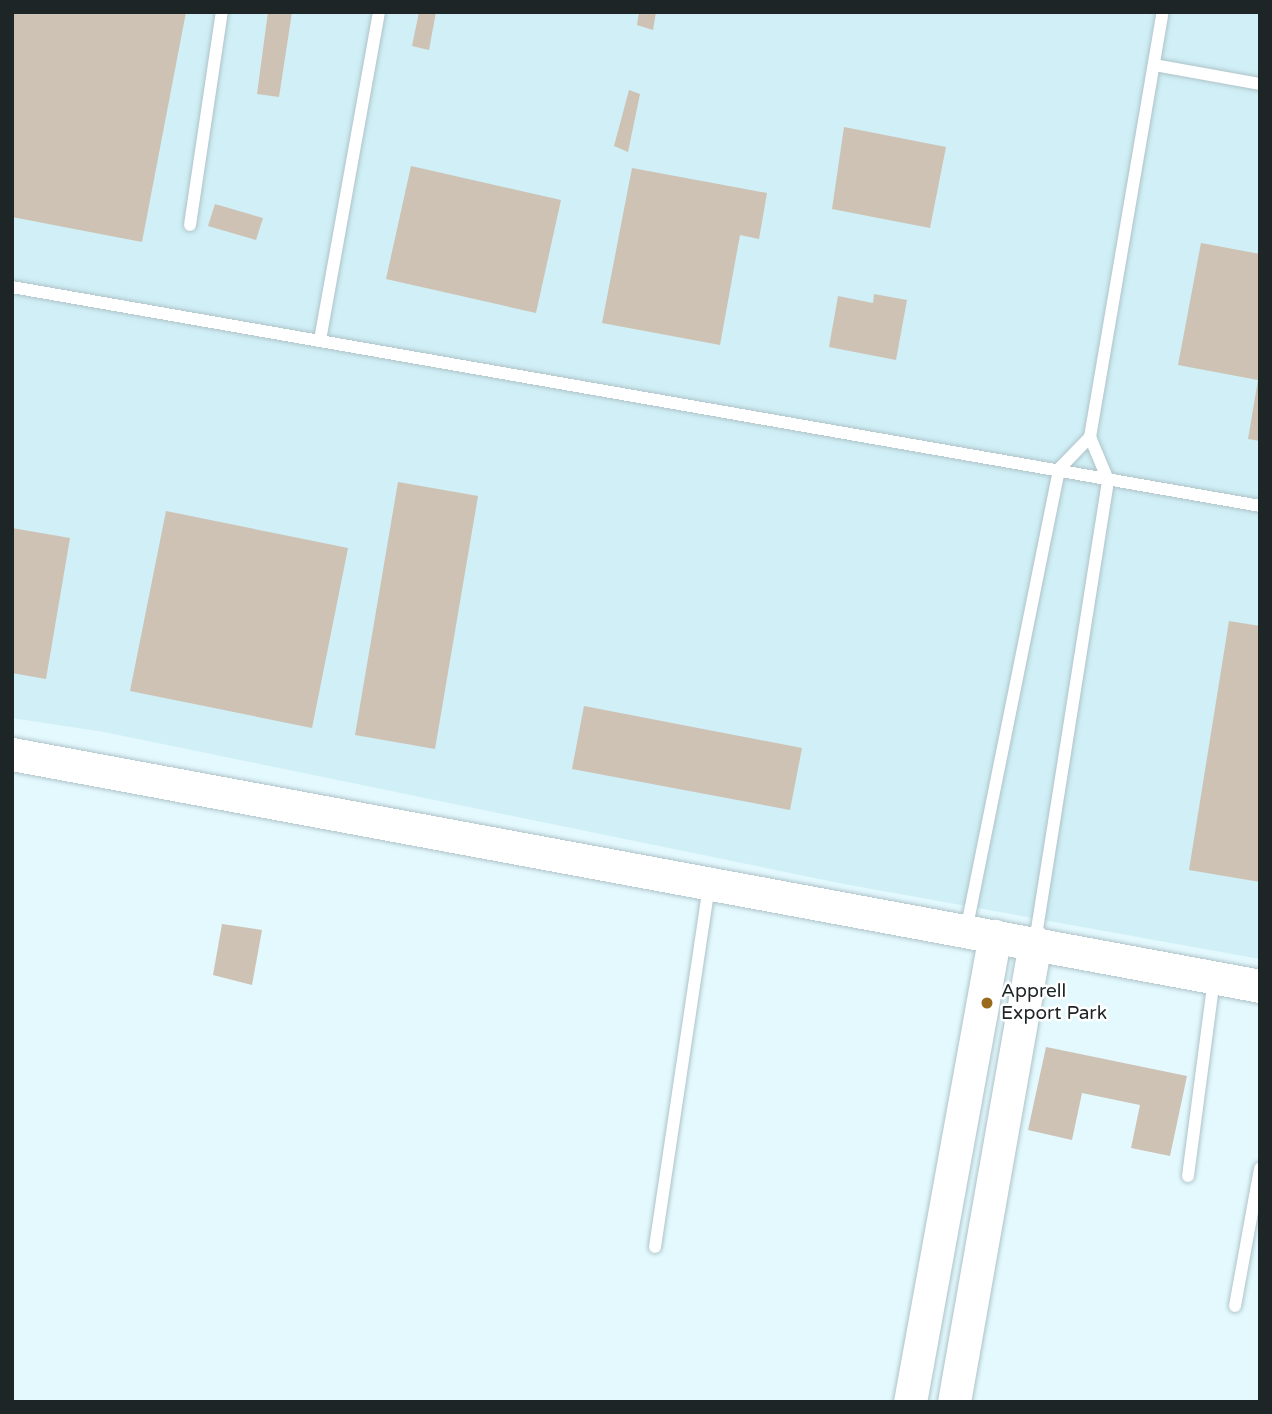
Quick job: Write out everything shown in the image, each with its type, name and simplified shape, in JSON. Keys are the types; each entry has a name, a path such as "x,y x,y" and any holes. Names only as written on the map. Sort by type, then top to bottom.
{"main road":[{"path":"12,754 1035,942 1260,986"},
{"path":"910,1402 980,933"},
{"path":"954,1402 1035,942"}],"lane":[{"path":"190,225 222,12"},
{"path":"320,340 379,12"},
{"path":"1035,942 1108,480 1090,438 1163,12"},
{"path":"1154,65 1260,84"},
{"path":"12,287 1260,506"},
{"path":"980,933 1059,469 1090,438"},
{"path":"655,1247 709,884"},
{"path":"1188,1176 1214,977"},
{"path":"1235,1306 1260,1168"}],"shaded area":[{"path":"12,12 1260,12 1260,959 844,884 104,732 12,718"}],"building":[{"path":"12,12 186,12 142,242 12,217"},
{"path":"268,12 292,12 279,97 257,94"},
{"path":"419,12 436,12 429,50 412,46"},
{"path":"639,12 656,12 653,30 637,25"},
{"path":"629,90 640,94 628,152 614,146"},
{"path":"844,127 946,147 930,228 832,209"},
{"path":"411,166 561,200 536,313 386,279"},
{"path":"632,168 767,193 759,239 740,235 720,345 602,323"},
{"path":"215,204 263,218 256,240 208,226"},
{"path":"1201,243 1260,254 1260,441 1248,439 1258,380 1178,365"},
{"path":"874,294 907,300 896,360 829,347 838,296 873,303"},
{"path":"398,482 478,496 435,749 355,735"},
{"path":"166,511 348,548 312,728 130,691"},
{"path":"12,528 70,538 46,679 12,673"},
{"path":"1229,621 1260,626 1260,882 1189,870"},
{"path":"584,706 802,748 790,810 572,769"},
{"path":"222,924 262,930 252,985 213,975"},
{"path":"1046,1047 1187,1076 1170,1156 1131,1148 1140,1105 1082,1093 1072,1140 1028,1130"}],"place":[{"name":"Apprell Export Park","path":"987,1003"}]}
